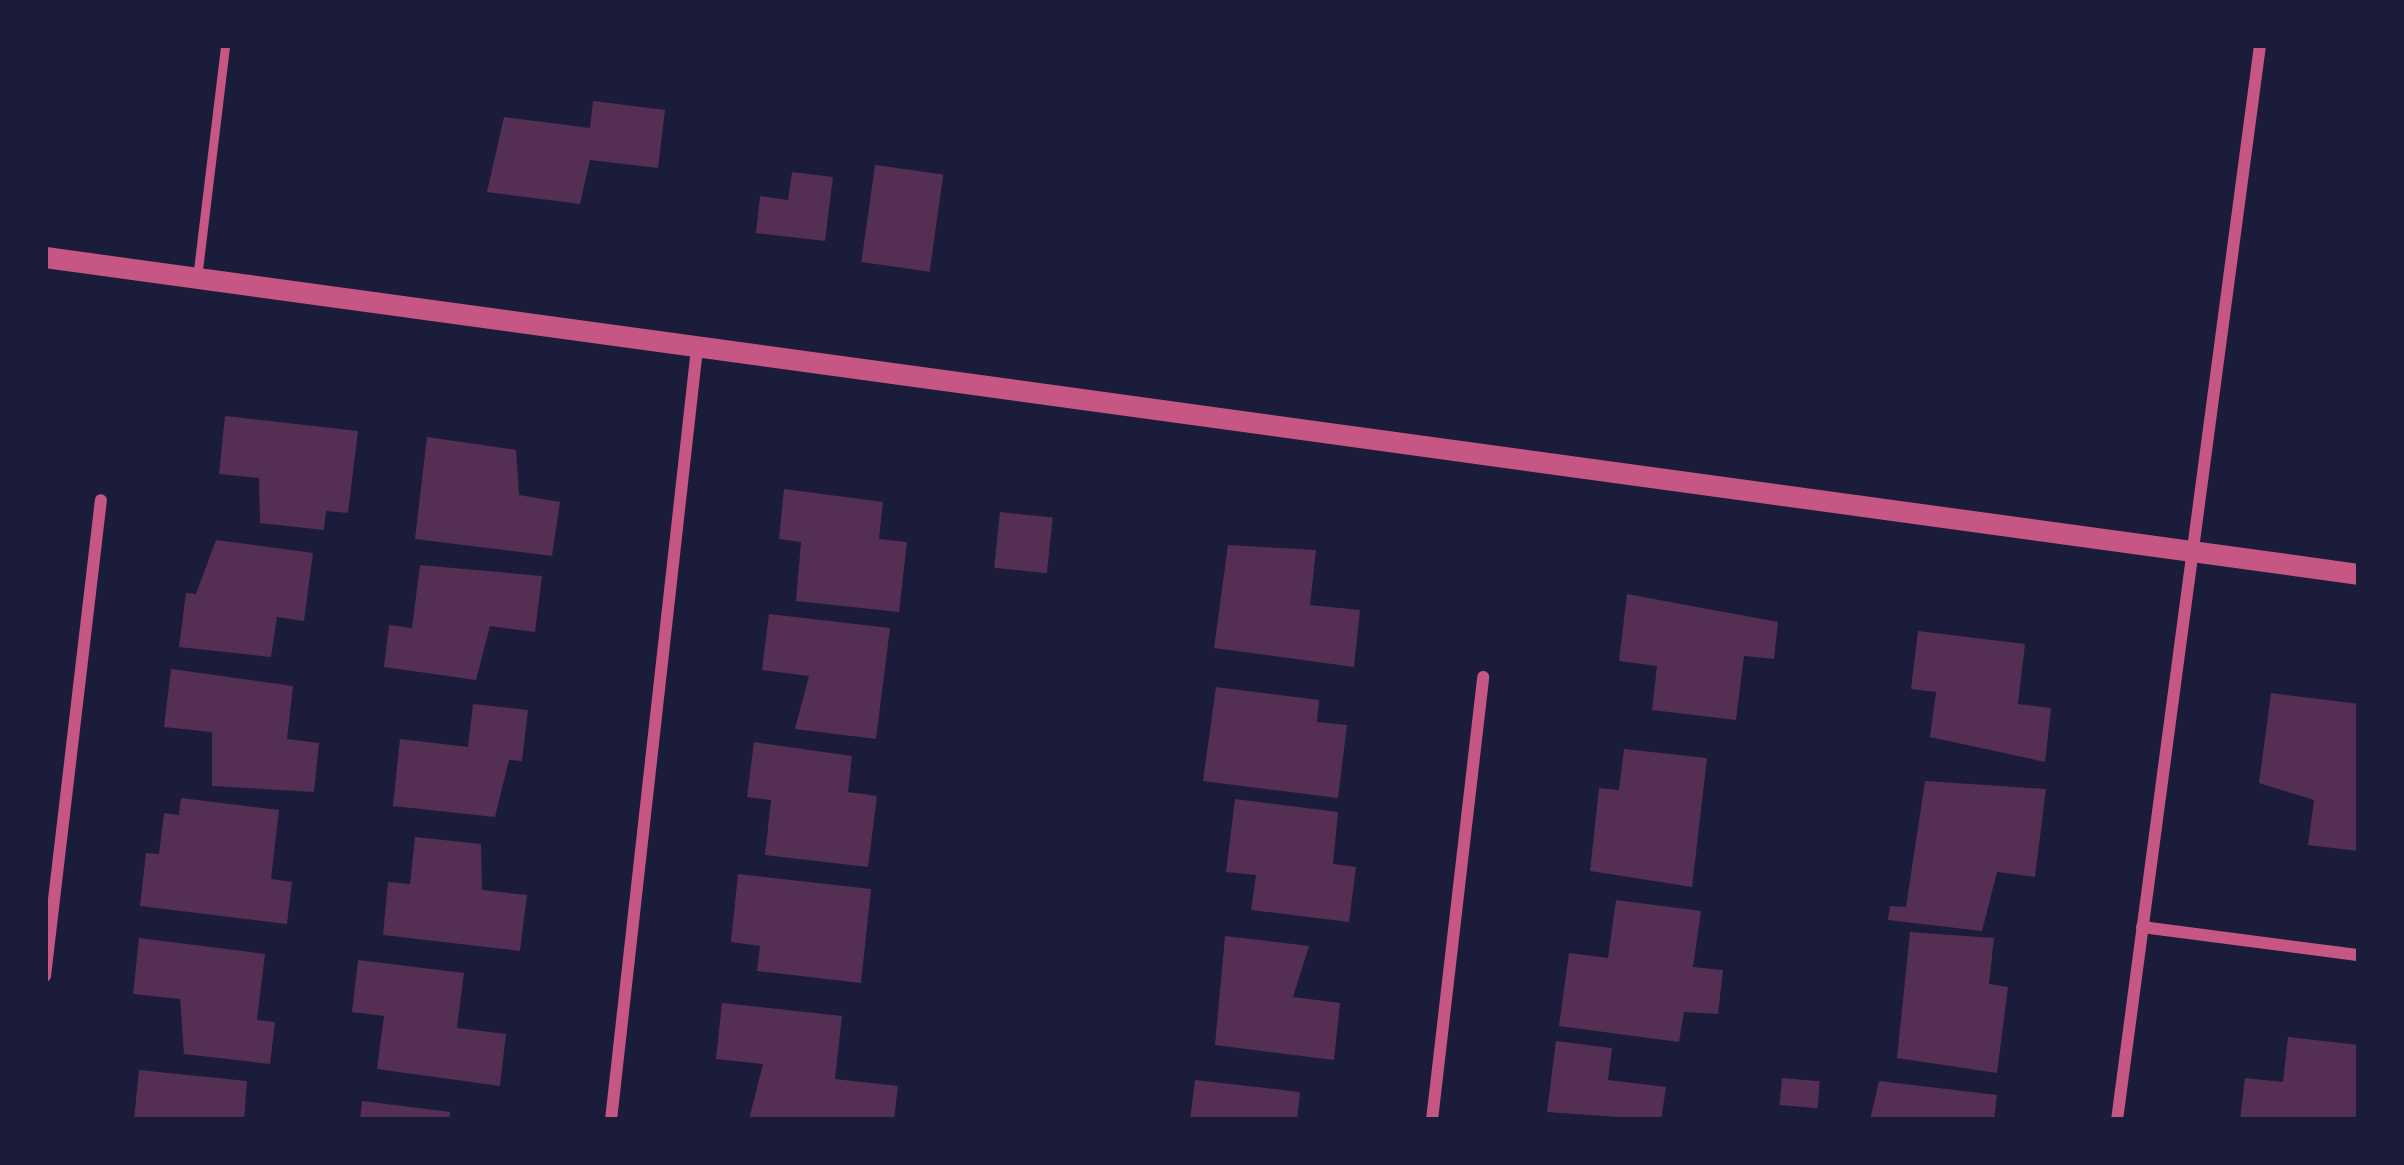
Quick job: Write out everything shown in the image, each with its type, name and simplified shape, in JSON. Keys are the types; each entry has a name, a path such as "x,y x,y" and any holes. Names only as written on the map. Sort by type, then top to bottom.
{"street":[{"path":"2117,1120 2260,45"},
{"path":"45,257 2359,574"},
{"path":"611,1120 698,349"},
{"path":"45,976 101,500"},
{"path":"1432,1120 1483,676"},
{"path":"2142,927 2359,955"}],"lane":[{"path":"197,278 225,45"}],"building":[{"path":"593,101 665,110 658,168 590,160 580,204 487,192 504,117 590,128"},
{"path":"875,165 943,175 930,272 861,262"},
{"path":"792,172 833,177 825,241 756,233 760,196 788,200"},
{"path":"225,416 358,431 348,513 326,511 324,530 260,523 259,478 219,474"},
{"path":"427,437 516,450 519,495 560,502 552,556 415,539"},
{"path":"784,489 883,502 879,539 907,542 899,612 796,601 801,542 779,539"},
{"path":"1000,512 1053,518 1047,573 994,568"},
{"path":"216,540 313,553 304,621 277,617 271,657 179,647 186,593 196,594"},
{"path":"1228,545 1316,550 1310,605 1360,610 1354,667 1214,648"},
{"path":"420,565 542,576 535,632 490,626 476,680 384,667 389,625 412,628"},
{"path":"1627,594 1778,622 1774,659 1744,656 1736,720 1652,710 1657,666 1619,661"},
{"path":"769,614 890,628 876,739 795,729 809,676 762,670"},
{"path":"1918,631 2025,644 2018,704 2051,708 2045,762 1930,737 1936,692 1911,689"},
{"path":"171,669 293,686 287,739 319,743 314,792 212,786 212,732 164,727"},
{"path":"1216,687 1319,700 1317,722 1347,725 1338,798 1203,781"},
{"path":"2271,693 2359,704 2359,851 2308,845 2314,800 2259,783"},
{"path":"473,704 528,710 522,761 509,760 495,817 393,806 400,739 468,747"},
{"path":"754,742 852,756 848,792 877,796 868,867 765,855 771,800 747,797"},
{"path":"1624,749 1707,758 1692,887 1590,871 1599,788 1619,790"},
{"path":"1925,781 2046,789 2035,877 1997,872 1982,931 1888,920 1890,906 1906,907"},
{"path":"181,798 279,810 271,879 292,882 287,924 140,906 146,853 159,854 164,813 179,815"},
{"path":"1235,799 1338,812 1333,864 1356,867 1349,922 1251,910 1256,875 1226,872"},
{"path":"415,837 481,844 482,890 527,895 520,951 383,935 388,882 410,884"},
{"path":"738,874 871,889 861,983 757,971 760,946 731,942"},
{"path":"1616,900 1701,911 1693,967 1723,970 1718,1014 1684,1012 1679,1042 1559,1026 1569,953 1608,958"},
{"path":"1910,932 1994,938 1989,984 2008,987 1997,1073 1897,1058"},
{"path":"1225,936 1309,946 1293,997 1340,1003 1334,1060 1215,1045"},
{"path":"139,938 265,954 257,1020 275,1022 270,1064 184,1054 180,999 133,994"},
{"path":"358,960 464,973 457,1028 506,1034 500,1086 377,1069 384,1016 352,1012"},
{"path":"722,1003 842,1016 835,1079 898,1086 894,1120 749,1119 763,1064 716,1059"},
{"path":"2288,1037 2359,1045 2359,1120 2240,1120 2245,1078 2283,1082"},
{"path":"1556,1041 1612,1048 1608,1080 1666,1087 1661,1120 1547,1112"},
{"path":"139,1070 247,1081 244,1120 134,1120"},
{"path":"1782,1078 1820,1081 1818,1108 1780,1105"},
{"path":"1195,1080 1300,1092 1297,1120 1190,1120"},
{"path":"1879,1081 1997,1095 1994,1120 1870,1120"},
{"path":"362,1101 450,1112 449,1120 360,1120"}]}
